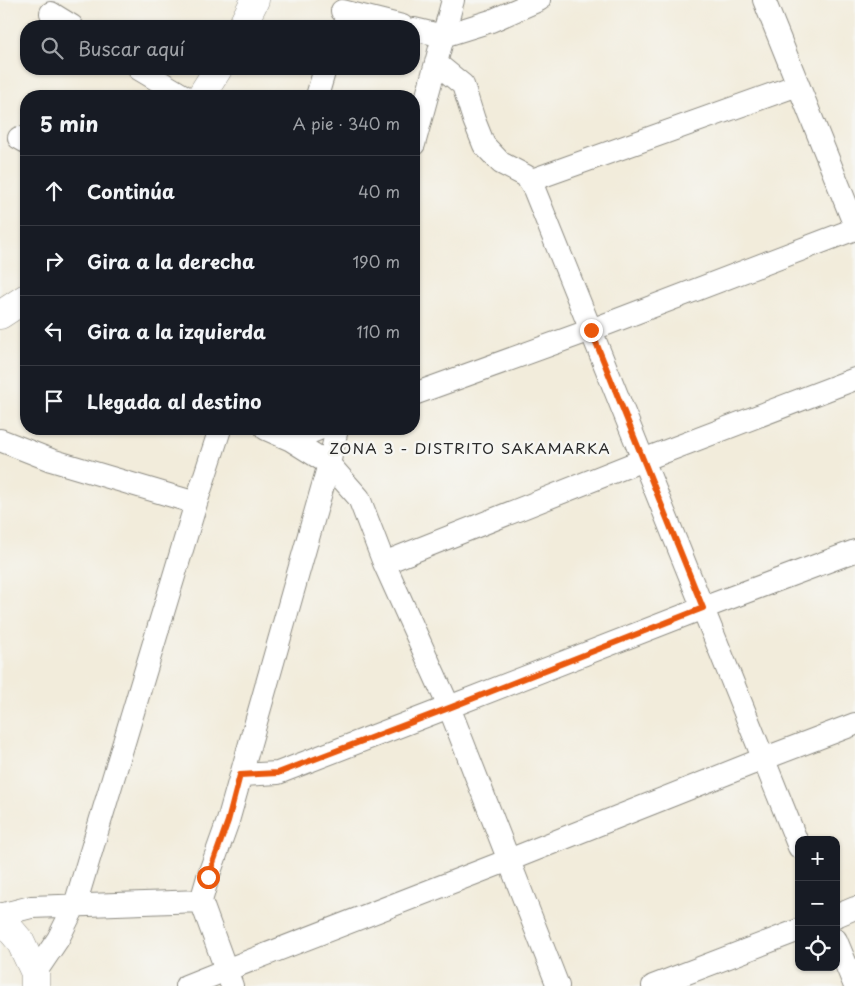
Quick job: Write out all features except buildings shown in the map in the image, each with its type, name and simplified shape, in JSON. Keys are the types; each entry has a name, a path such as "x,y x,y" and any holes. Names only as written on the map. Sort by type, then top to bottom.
{"main road":[{"path":"245,20 256,0"},
{"path":"205,90 214,75"},
{"path":"0,315 20,302"},
{"path":"0,916 20,941 35,980"}],"street":[{"path":"420,122 453,0"},
{"path":"420,30 443,36 491,21 539,0"},
{"path":"420,392 591,330 855,227 764,0"},
{"path":"51,13 62,20"},
{"path":"342,13 374,20"},
{"path":"436,63 463,86 484,145 500,163 526,176 538,198 795,837"},
{"path":"149,75 174,90"},
{"path":"317,90 318,75"},
{"path":"529,181 798,85"},
{"path":"384,563 643,460 855,379"},
{"path":"35,980 75,905 218,435"},
{"path":"280,435 329,464 359,498 384,563 449,708 558,986"},
{"path":"291,440 304,435"},
{"path":"229,978 201,902 228,821 336,435"},
{"path":"0,440 51,460 196,504"},
{"path":"240,775 278,773 855,551"},
{"path":"186,986 229,978 509,860 855,724"},
{"path":"0,916 31,907 201,902"},
{"path":"840,914 855,908"},
{"path":"653,986 795,932"},
{"path":"840,950 854,986"}],"district":[{"name":"ZONA 3 - DISTRITO SAKAMARKA","path":"470,449"}],"route":[{"path":"208,877 228,821 240,775 278,773 703,608 591,330"}]}
